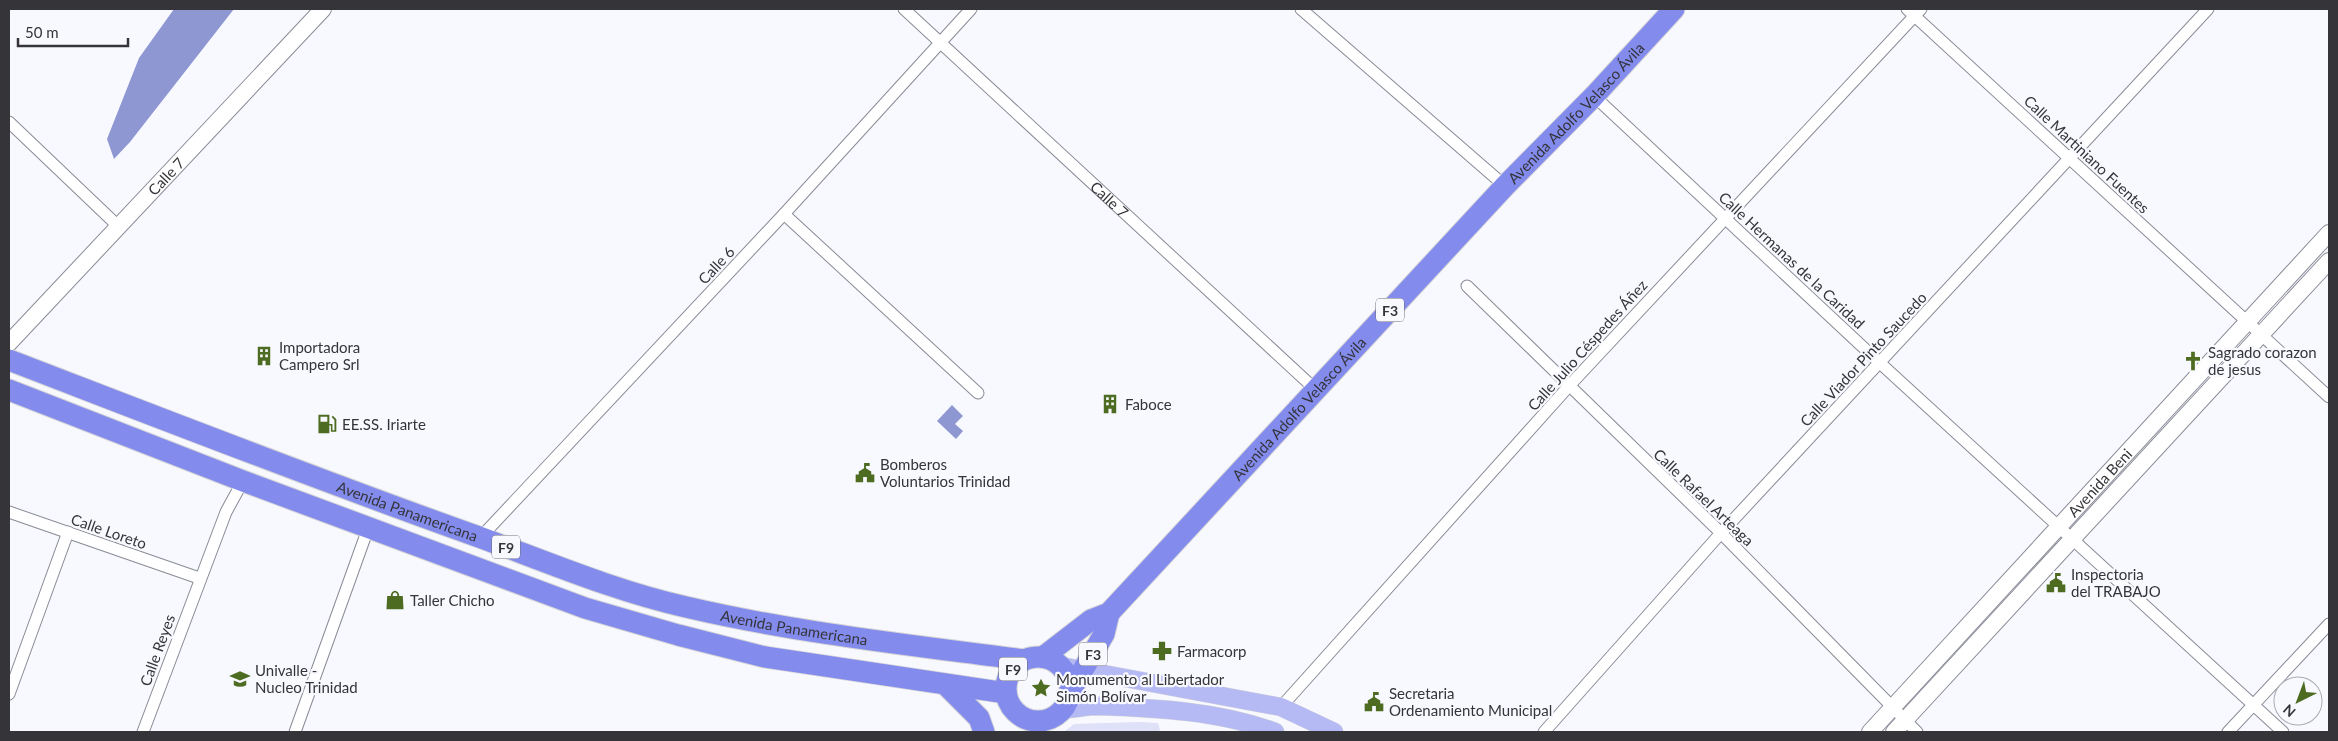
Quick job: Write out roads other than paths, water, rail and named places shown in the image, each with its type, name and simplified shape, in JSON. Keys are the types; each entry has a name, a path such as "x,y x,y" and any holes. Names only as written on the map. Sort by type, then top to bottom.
{"highway":[{"name":"Avenida Adolfo Velasco Ávila","path":"1042,661 1091,620 1109,613 1506,186 1594,96 1674,9"},
{"name":"Avenida Panamericana","path":"9,360 343,489 598,580 684,607 769,624 860,639 1042,661"},
{"name":"Avenida Panamericana","path":"9,390 585,608 678,635 765,657 1008,697"},
{"name":"Avenida Adolfo Velasco Ávila","path":"1067,700 1104,634 1109,613"},
{"path":"1042,661 1070,682 1067,700"},
{"name":"F9","path":"989,732 1008,697 1010,674 1042,661"},
{"path":"948,686 979,718 984,732"},
{"name":"F9","path":"1008,697 1021,715 1021,726 1055,716 1067,700"}],"main road":[{"name":"Calle 7","path":"9,343 323,9"},
{"name":"Avenida Beni","path":"1870,732 2329,233"},
{"name":"Avenida Beni","path":"1900,726 2072,537 2329,261"},
{"path":"1042,661 1281,707 1334,732"},
{"path":"1067,700 1096,706 1188,712 1260,727 1275,732"}],"street":[{"name":"Calle 7","path":"904,9 1316,390"},
{"name":"Calle 6","path":"480,538 784,214 970,9"},
{"path":"1301,9 1506,186"},
{"name":"Calle Viador Pinto Saucedo","path":"1544,732 1721,533 2208,9"},
{"name":"Calle Martiniano Fuentes","path":"1914,11 2329,398"},
{"name":"Calle Julio Céspedes Áñez","path":"1281,707 1569,386 1914,11"},
{"name":"Calle Hermanas de la Caridad","path":"1594,96 1880,363 2284,732"},
{"path":"9,122 118,226"},
{"path":"784,214 978,393"},
{"name":"Calle Rafael Arteaga","path":"1467,286 1721,533 1893,708 1900,726 1917,732"},
{"name":"Calle Reyes","path":"143,732 226,512 244,480"},
{"name":"Calle Loreto","path":"9,512 200,578"},
{"path":"294,732 369,526"},
{"path":"9,694 68,532"},
{"path":"2228,732 2329,624"}],"water":[{"path":"174,9 234,9 130,142 114,159 107,139 139,58"},
{"path":"952,405 963,416 955,424 963,431 956,439 937,421"}],"place":[{"name":"Importadora Campero Srl","path":"264,356"},
{"name":"Sagrado corazon de jesus","path":"2193,361"},
{"name":"Faboce","path":"1110,404"},
{"name":"EE.SS. Iriarte","path":"327,424"},
{"name":"Bomberos Voluntarios Trinidad","path":"865,473"},
{"name":"Inspectoria del TRABAJO","path":"2056,583"},
{"name":"Taller Chicho","path":"395,600"},
{"name":"Farmacorp","path":"1162,651"},
{"name":"Univalle - Nucleo Trinidad","path":"240,679"},
{"name":"Monumento al Libertador Simón Bolívar","path":"1041,688"},
{"name":"Secretaria Ordenamiento Municipal","path":"1374,702"}]}
